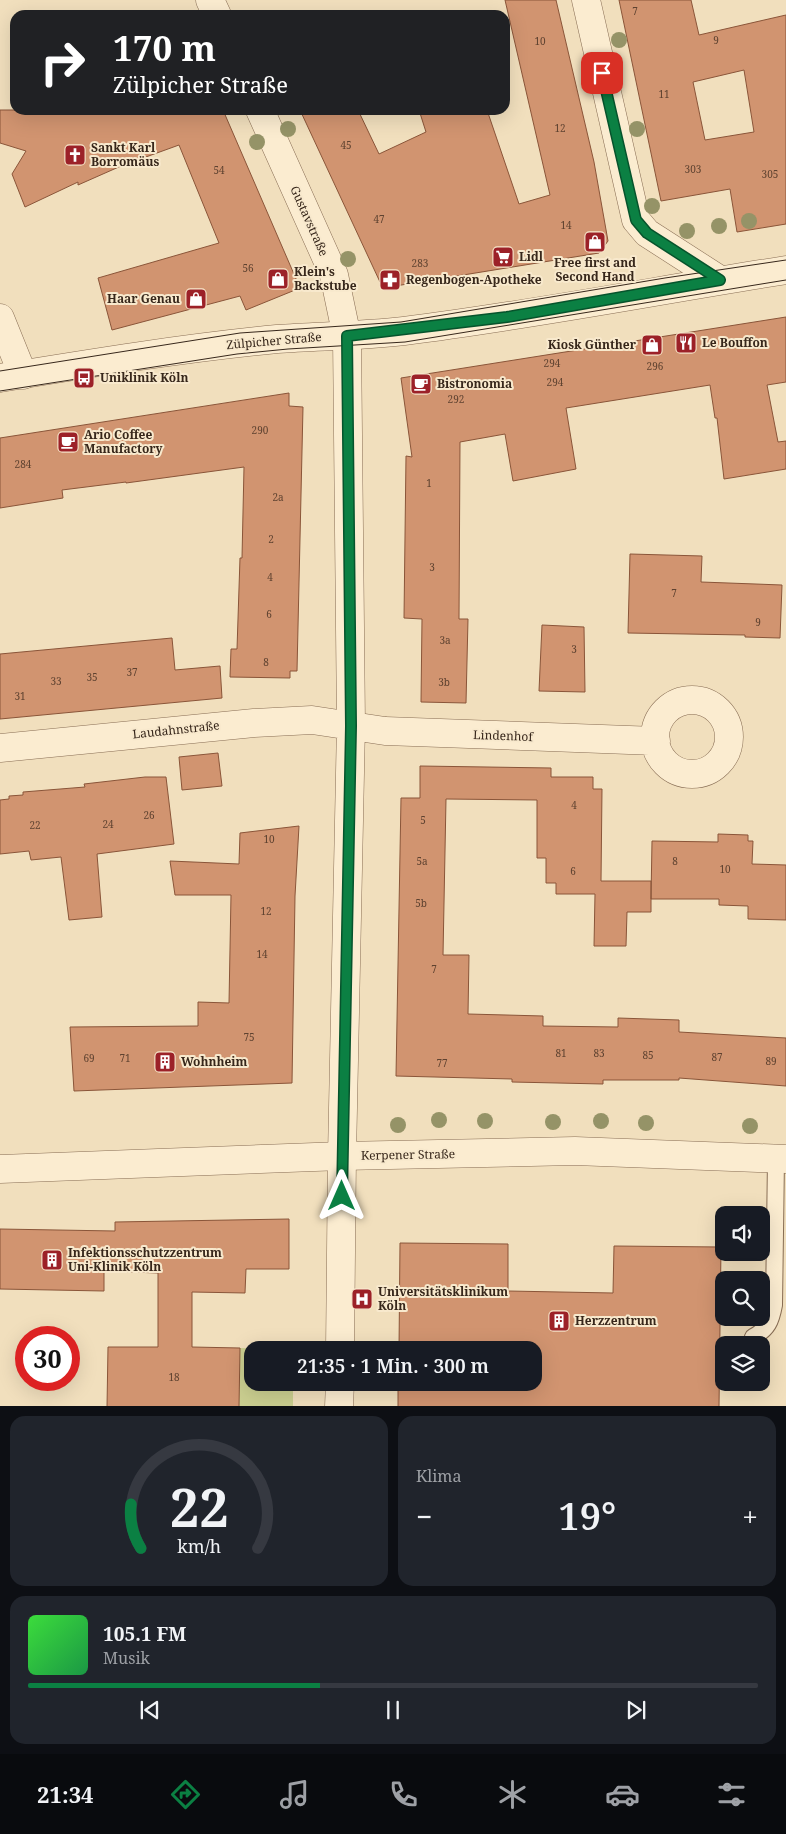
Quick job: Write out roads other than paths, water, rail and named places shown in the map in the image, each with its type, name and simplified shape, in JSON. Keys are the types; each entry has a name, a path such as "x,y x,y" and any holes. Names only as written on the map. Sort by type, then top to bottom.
{"street":[{"path":"586,0 636,220 647,233 720,280"},
{"name":"Gustavstraße","path":"262,115 334,275 347,336 351,726 340,1341"},
{"name":"Zülpicher Straße","path":"11,376 145,354 278,339 347,336 507,317 786,270"},
{"path":"0,318 11,376"},
{"name":"Laudahnstraße","path":"0,748 254,723 312,720 351,726"},
{"name":"Lindenhof","path":"351,726 385,731 656,741"},
{"name":"Kerpener Straße","path":"0,1169 342,1156 575,1151 781,1159"},
{"path":"339,1406 340,1391"}],"lane":[{"path":"755,1336 763,1332 770,1322 774,1306 781,1159"}],"tram line":[{"path":"0,371 240,333 401,322 786,260"},
{"path":"0,391 237,354 405,342 786,280"}],"place":[{"name":"Sankt Karl Borromäus","path":"75,155"},
{"name":"Free first and Second Hand","path":"595,242"},
{"name":"Lidl","path":"503,257"},
{"name":"Klein's Backstube","path":"278,279"},
{"name":"Regenbogen-Apotheke","path":"390,280"},
{"name":"Haar Genau","path":"196,299"},
{"name":"Le Bouffon","path":"686,343"},
{"name":"Kiosk Günther","path":"652,345"},
{"name":"Uniklinik Köln","path":"84,378"},
{"name":"Bistronomia","path":"421,384"},
{"name":"Ario Coffee Manufactory","path":"68,442"},
{"name":"Wohnheim","path":"165,1062"},
{"name":"Infektionsschutzzentrum Uni-Klinik Köln","path":"52,1260"},
{"name":"Universitätsklinikum Köln","path":"362,1299"},
{"name":"Herzzentrum","path":"559,1321"}]}
